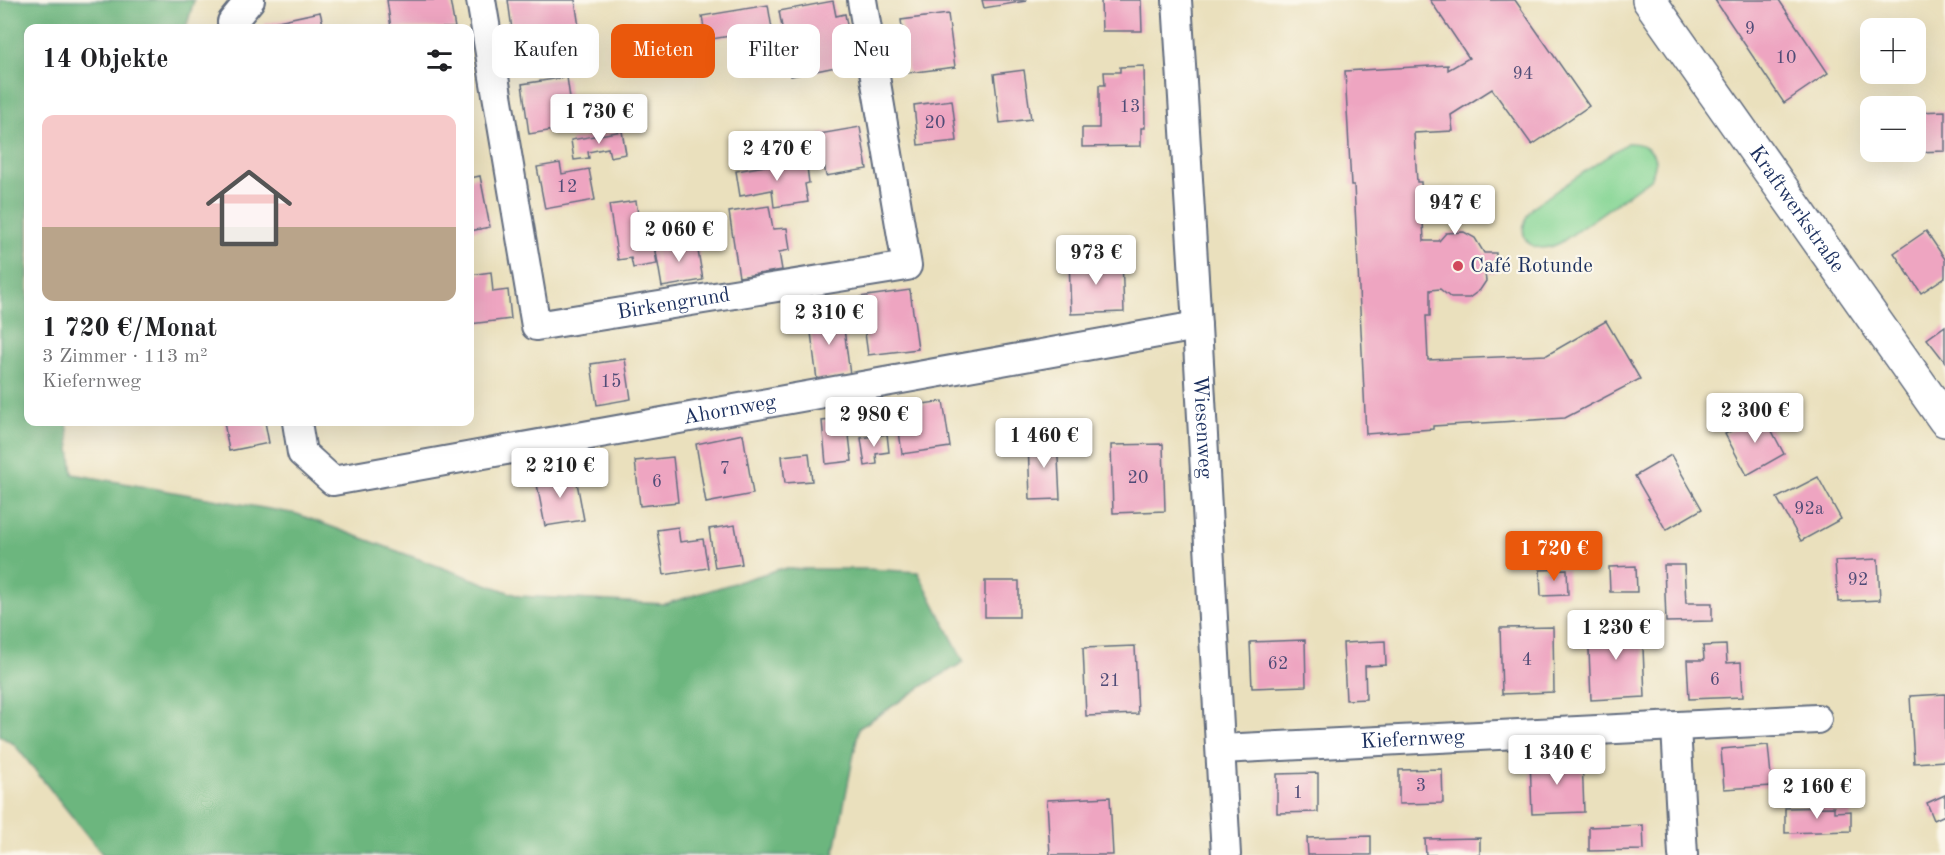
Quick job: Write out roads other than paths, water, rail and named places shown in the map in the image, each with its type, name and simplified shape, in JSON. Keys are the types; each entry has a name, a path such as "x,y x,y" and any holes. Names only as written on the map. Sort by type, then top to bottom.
{"main road":[{"name":"Kraftwerkstraße","path":"1649,0 1945,420"}],"street":[{"path":"232,24 250,0"},
{"name":"Birkengrund","path":"481,0 536,326 907,266 862,0"},
{"name":"Wiesenweg","path":"1177,0 1226,855"},
{"name":"Ahornweg","path":"298,426 302,453 333,480 1197,326"},
{"name":"Kiefernweg","path":"1221,749 1817,719"},
{"path":"1676,727 1683,855"}],"place":[{"name":"Café Rotunde","path":"1458,266"}]}
